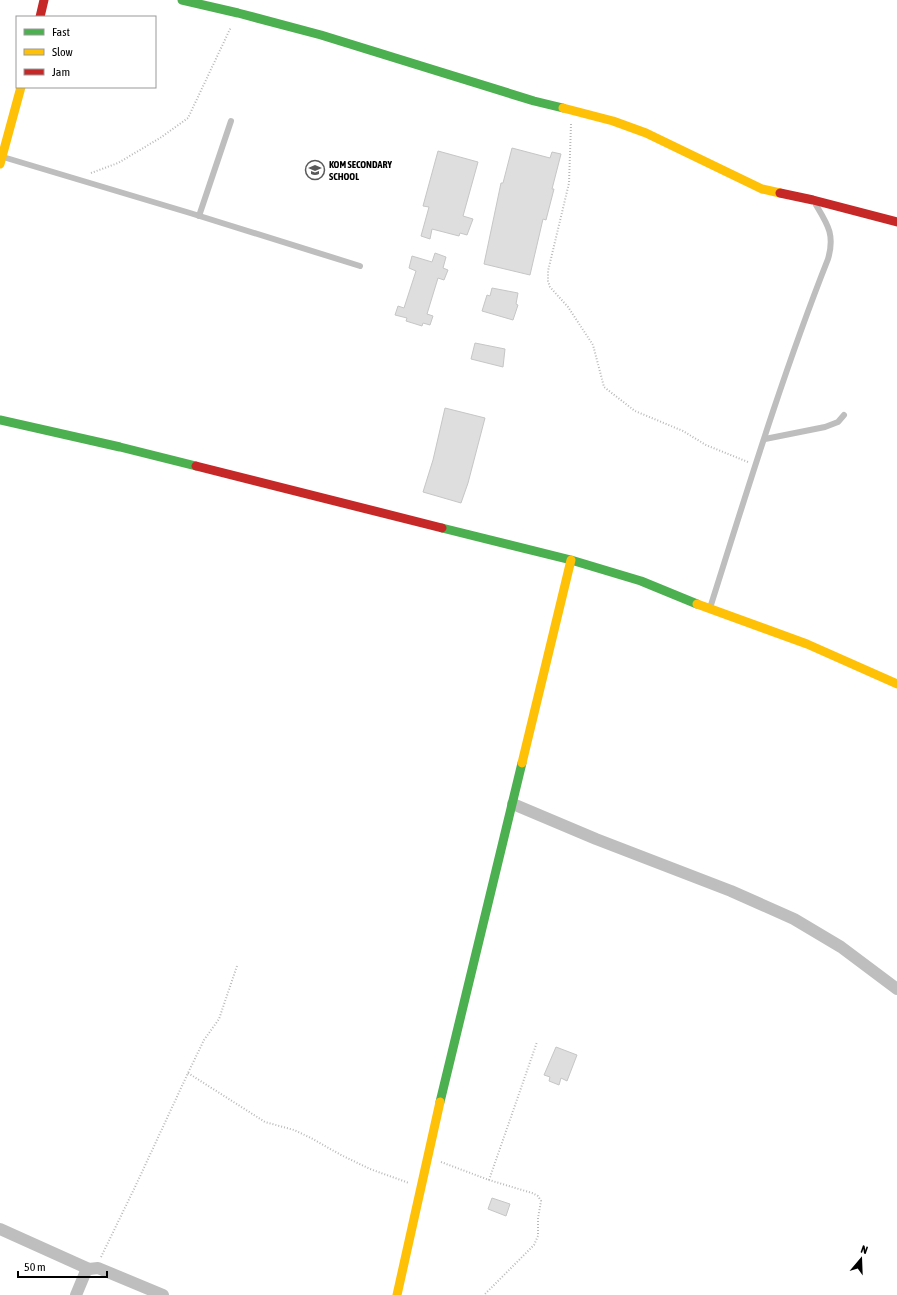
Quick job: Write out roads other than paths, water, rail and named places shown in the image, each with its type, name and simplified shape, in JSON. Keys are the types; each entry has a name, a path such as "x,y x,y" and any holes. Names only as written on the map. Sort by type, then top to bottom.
{"street":[{"path":"40,16 44,0"},
{"path":"182,0 321,35 571,111 612,121 631,127 762,189 813,200 897,222"},
{"path":"1,160 21,88"},
{"path":"0,420 120,447 571,560 641,581 710,609 807,644 897,684"},
{"path":"397,1295 458,1025 513,804 571,560"},
{"path":"513,804 596,839 731,891 794,919 841,947 897,989"},
{"path":"0,1230 93,1268 123,1277 163,1295"},
{"path":"76,1295 84,1275 93,1268"}],"lane":[{"path":"199,216 231,121"},
{"path":"1,160 76,179 360,266"},
{"path":"710,609 755,465 798,339 828,259 831,247 831,236 827,223 813,200"},
{"path":"764,439 825,428 838,422 844,415"}],"place":[{"name":"KOM SECONDARY SCHOOL","path":"315,170"}]}
